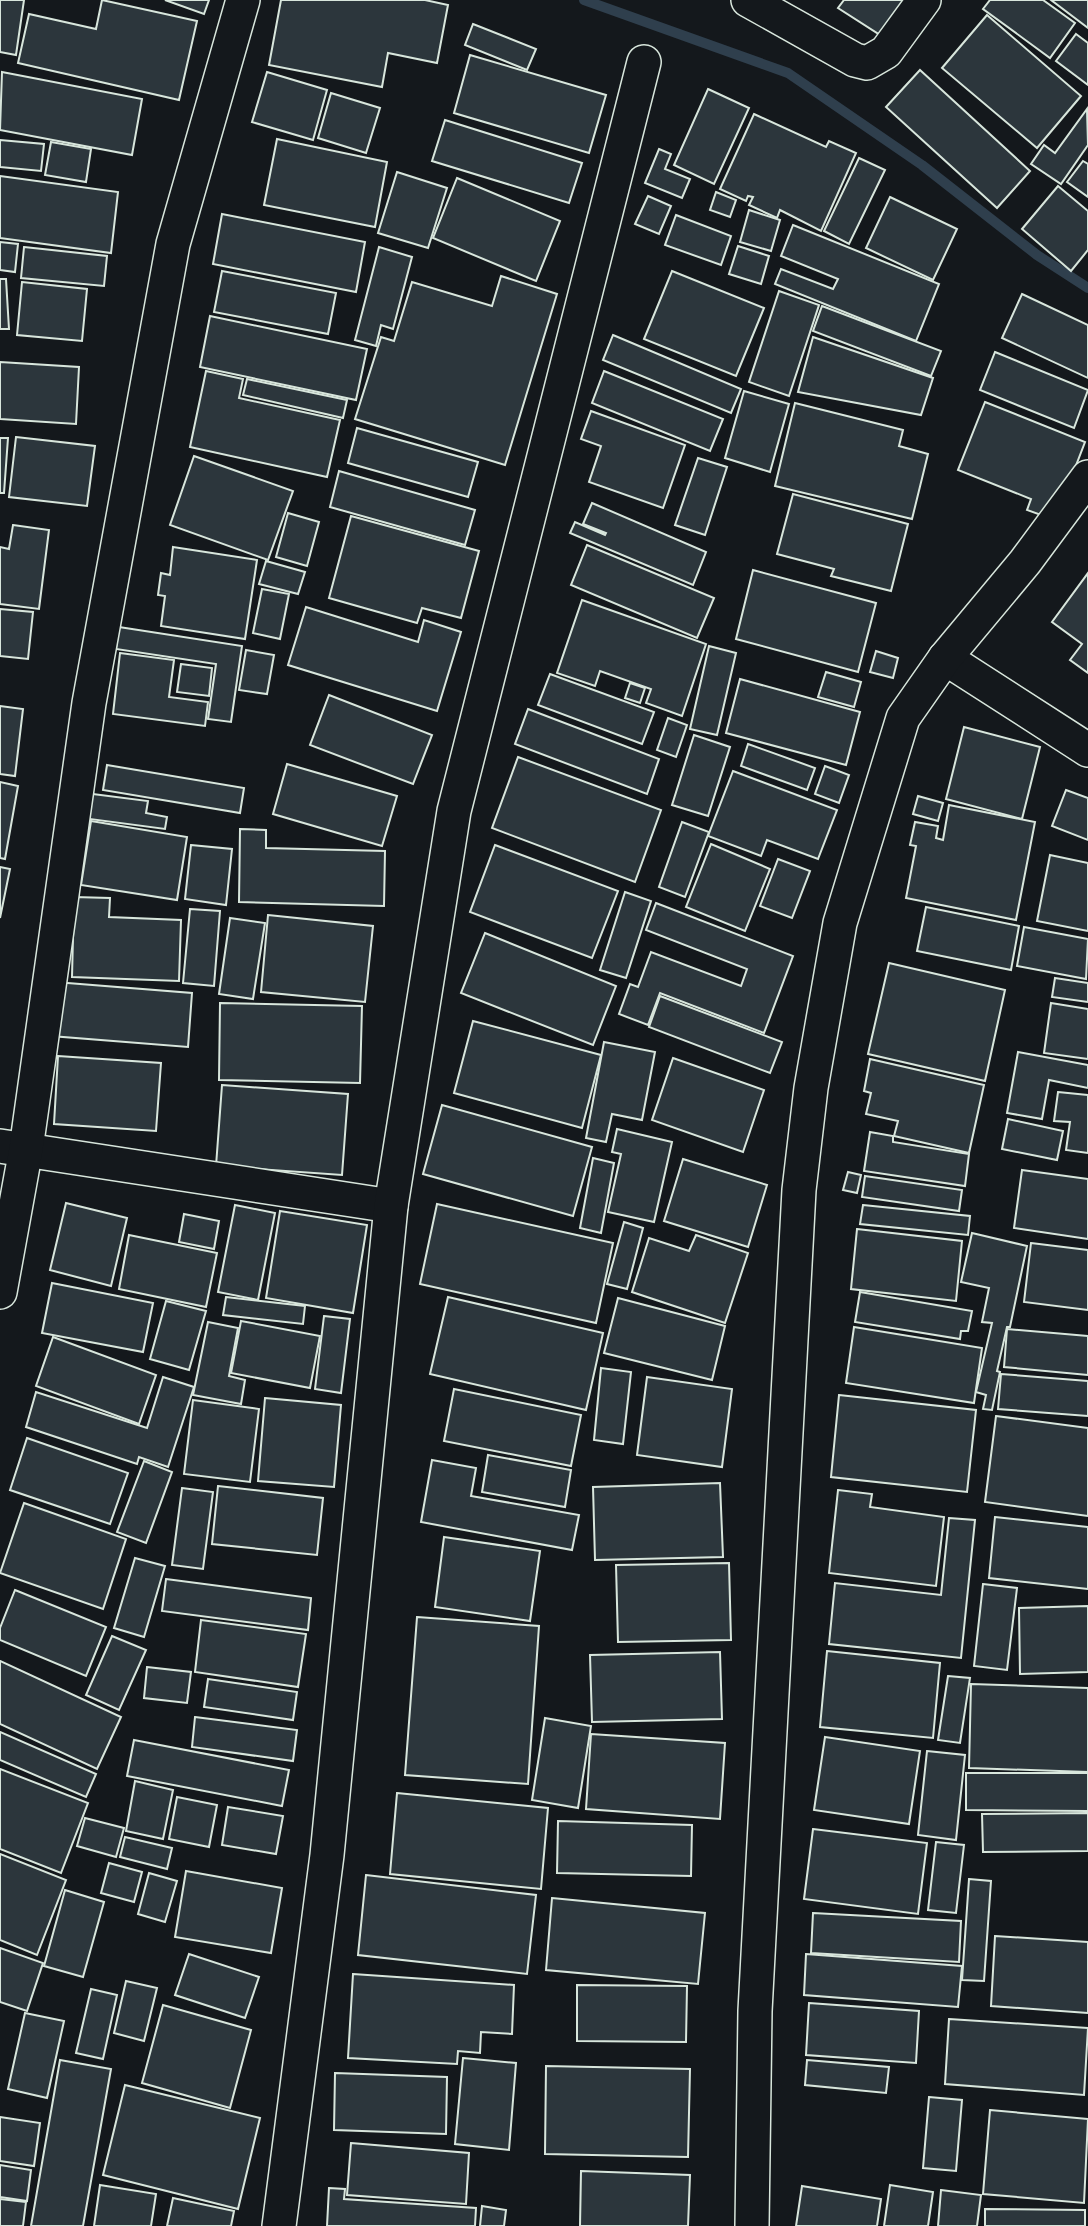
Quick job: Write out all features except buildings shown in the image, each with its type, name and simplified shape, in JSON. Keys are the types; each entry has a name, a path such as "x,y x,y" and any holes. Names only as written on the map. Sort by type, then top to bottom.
{"street":[{"path":"0,1292 13,1148 89,703 173,244 243,0"},
{"path":"748,0 855,60 867,64 886,52 924,0"},
{"path":"279,2226 327,1855 391,1206 454,811 643,62"},
{"path":"752,2226 755,2011 799,1203 809,1101 841,923 903,718 945,658 1025,562 1088,477"},
{"path":"945,658 1088,750"},
{"path":"13,1148 391,1206"}],"waterway":[{"path":"584,0 788,73 922,165 1037,255 1088,288"}]}
